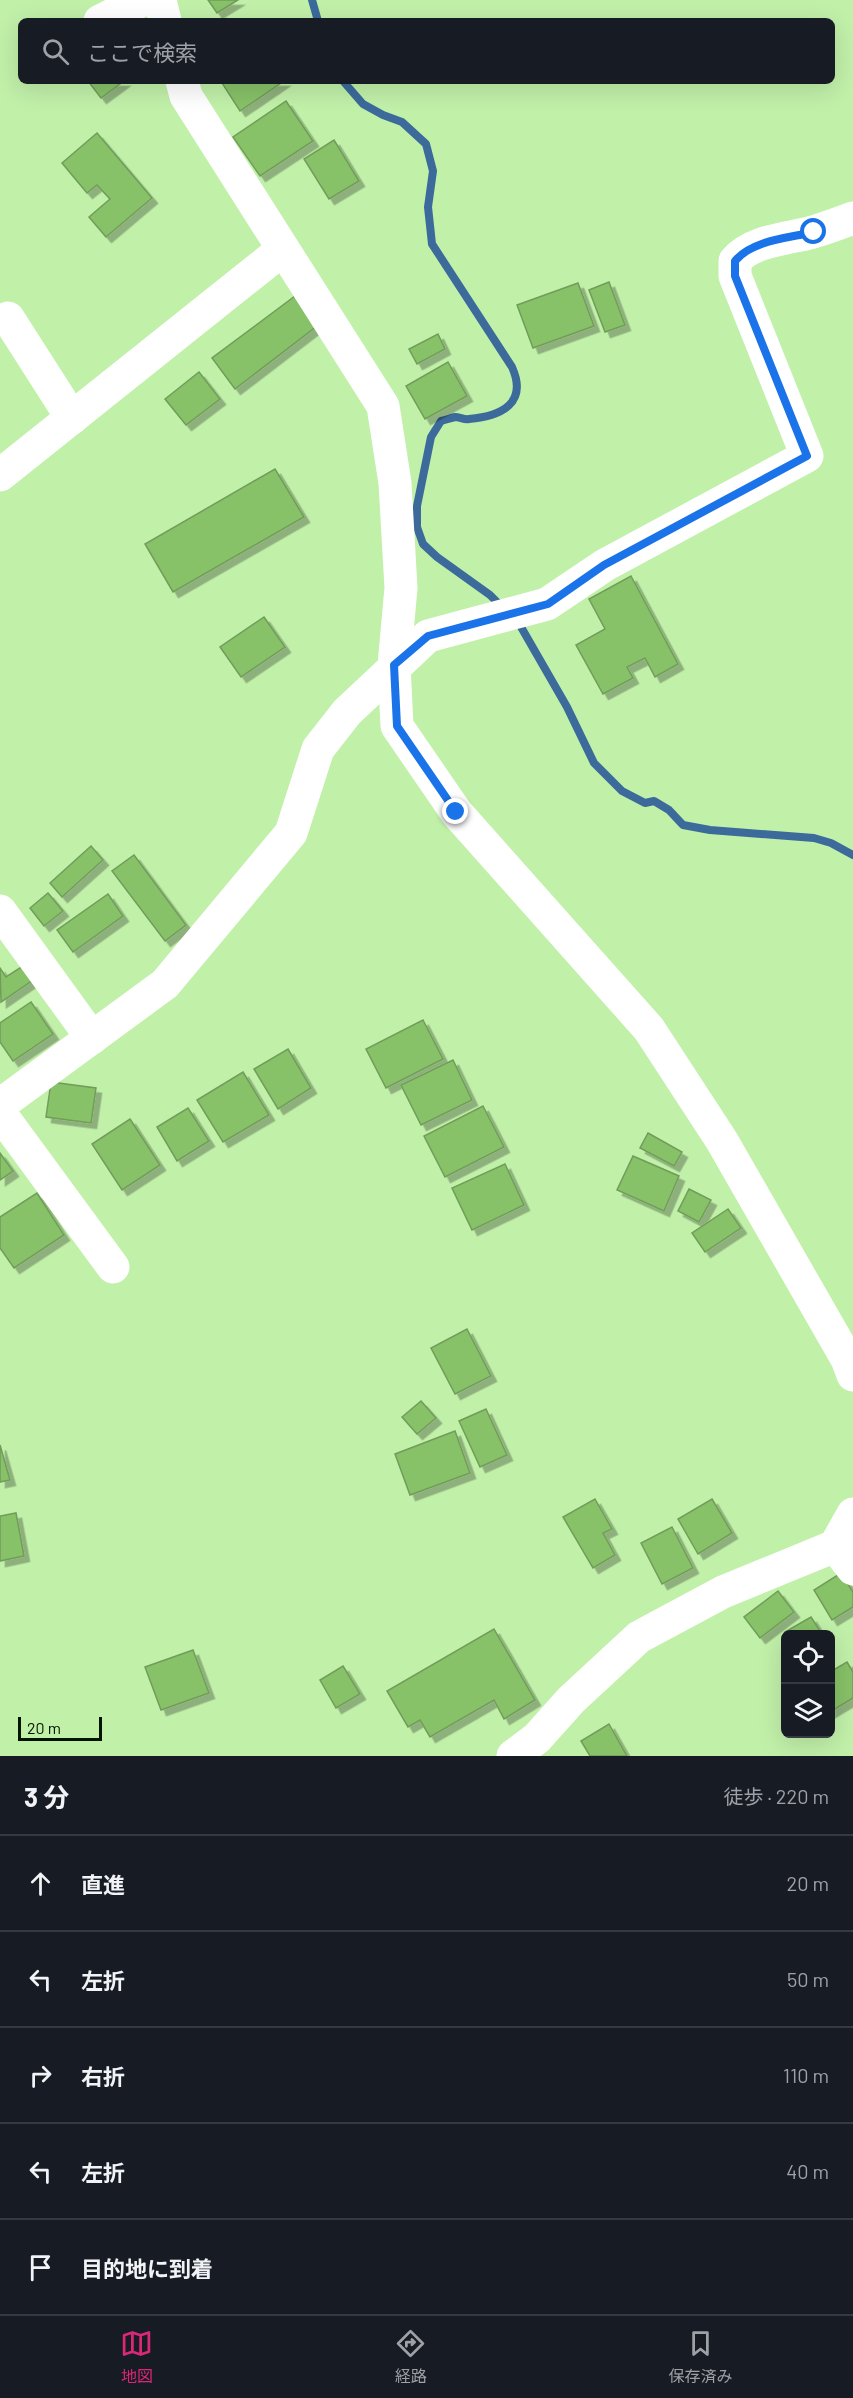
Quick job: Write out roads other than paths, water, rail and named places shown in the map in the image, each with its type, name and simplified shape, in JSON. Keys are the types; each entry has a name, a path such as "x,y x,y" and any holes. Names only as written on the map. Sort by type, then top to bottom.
{"street":[{"path":"106,18 143,0"},
{"path":"160,0 164,18"},
{"path":"183,84 186,96 382,406 395,483 401,588 394,665 397,726 456,812 649,1029 722,1141 847,1359 853,1375"},
{"path":"0,1105 165,984 291,833 318,749 347,712 394,665 428,636 548,604 604,565 807,456 735,276 735,261 742,252 759,245 814,232 853,218"},
{"path":"0,475 282,250"},
{"path":"8,318 72,418"},
{"path":"3,921 92,1038"},
{"path":"0,1113 113,1267"},
{"path":"513,1756 537,1738 571,1700 639,1637 723,1592 844,1557 853,1514"}],"waterway":[{"path":"312,0 317,18"},
{"path":"346,84 363,104 402,122 426,144 433,171 428,207 432,244 512,367 516,379 517,390 514,398 501,411 481,417 467,419 455,417 441,421 431,437 417,506 417,527 423,544 437,557 490,595 503,608"},
{"path":"517,620 567,707 594,763 622,791 645,803 654,801 669,810 683,825 710,830 814,838 831,843 853,855"}]}
